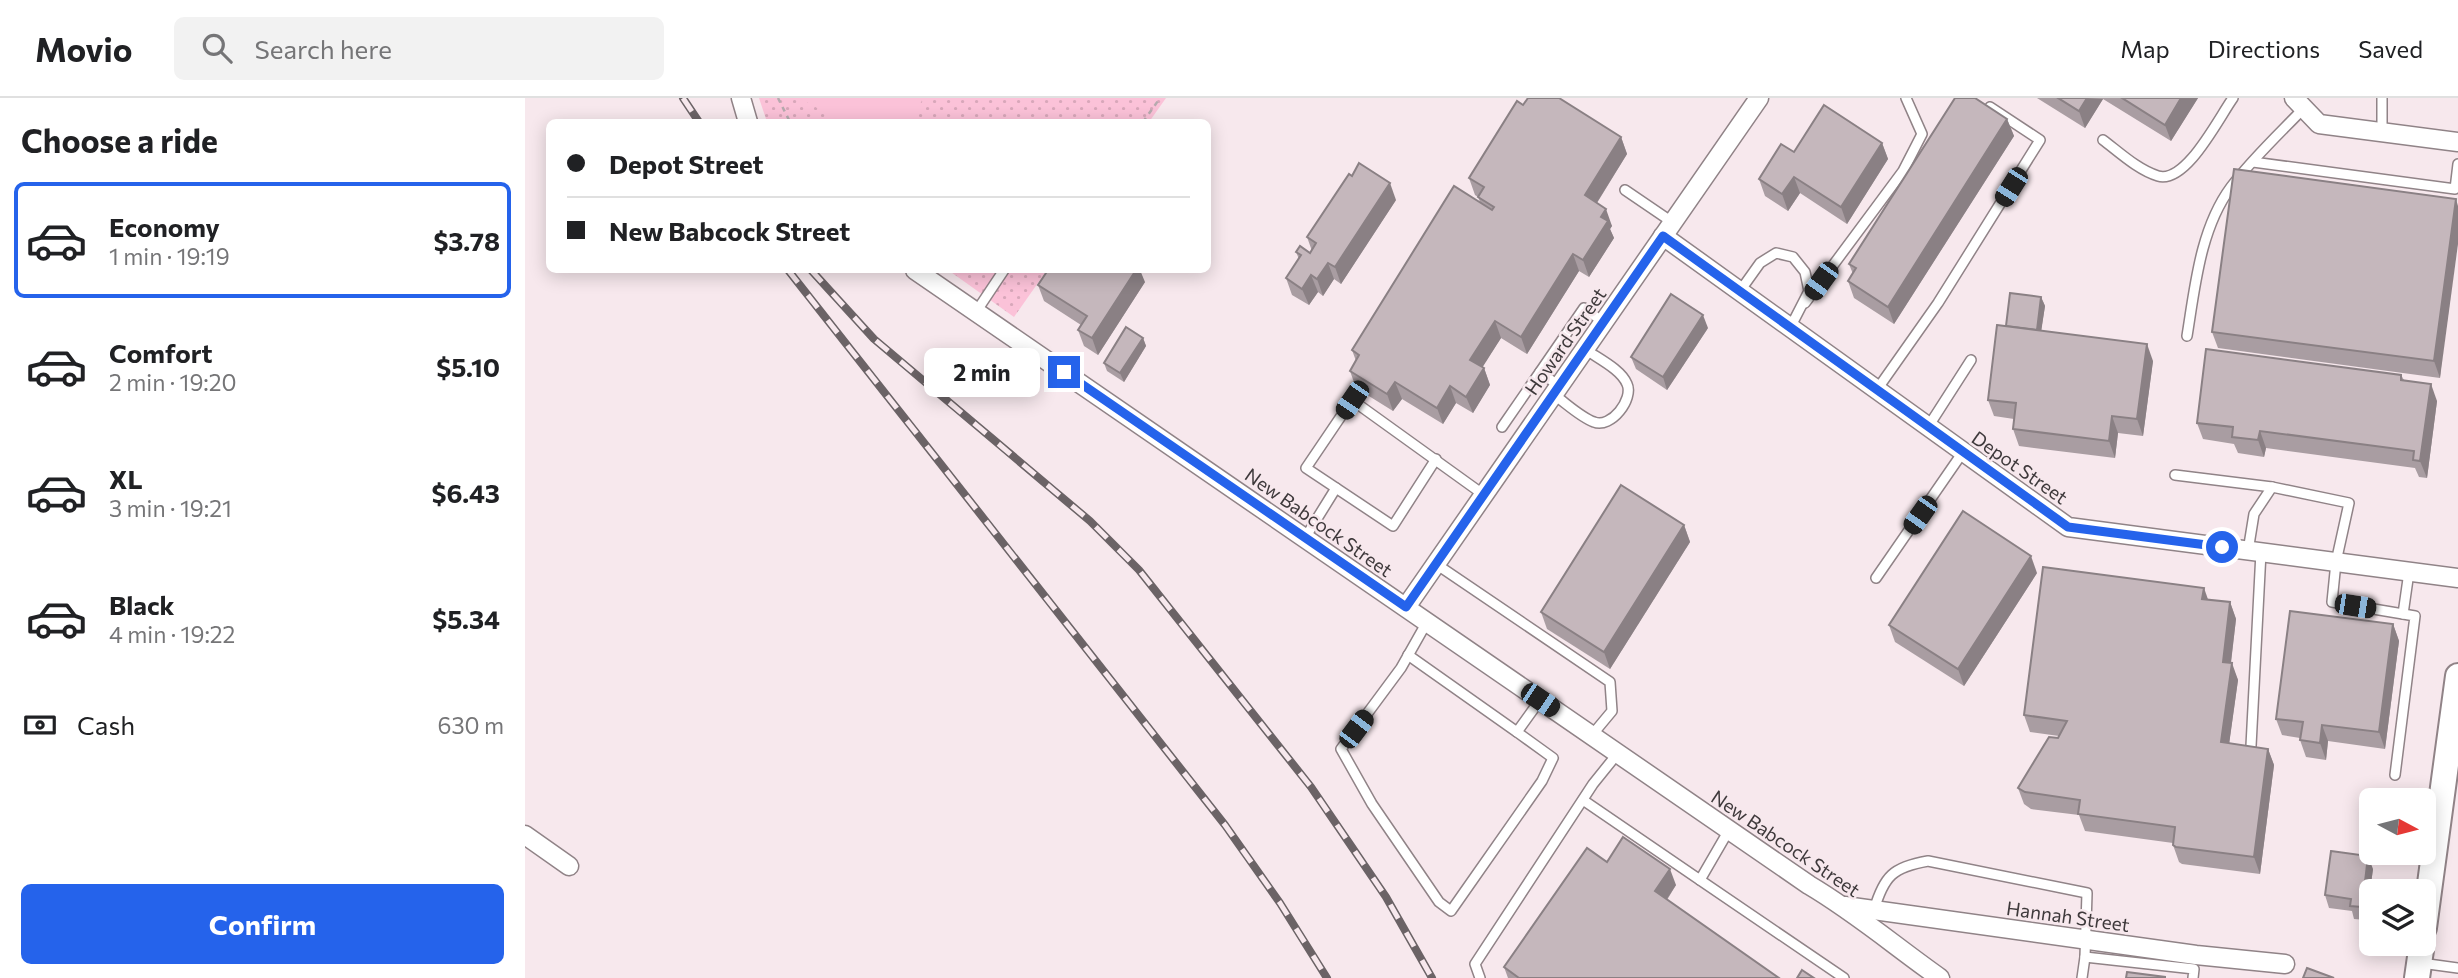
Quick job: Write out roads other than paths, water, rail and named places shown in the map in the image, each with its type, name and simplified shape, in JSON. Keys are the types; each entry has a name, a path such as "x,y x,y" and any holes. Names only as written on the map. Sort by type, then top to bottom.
{"main road":[{"path":"2433,879 2451,775 2458,676"}],"street":[{"path":"741,98 747,119"},
{"name":"Howard Street","path":"1406,607 1759,98"},
{"path":"2299,103 2319,124 2458,142"},
{"name":"Depot Street","path":"1667,229 1740,291 2068,527 2458,578"},
{"name":"New Babcock Street","path":"919,273 1729,830 1845,906 1866,926 1940,978"},
{"path":"525,835 569,866"},
{"name":"Hannah Street","path":"1845,906 2194,968 2285,964"}],"lane":[{"path":"1790,328 1805,303 1903,171 1922,134 1906,98"},
{"path":"2102,140 2146,171 2172,177 2186,166 2233,98"},
{"path":"2382,98 2382,132"},
{"path":"2187,336 2197,274 2214,217 2230,188 2299,103"},
{"path":"1876,390 1938,303 2040,140 1990,107"},
{"path":"2253,162 2455,188 2458,164"},
{"path":"1625,190 1667,229"},
{"path":"1740,291 1760,263 1776,253 1793,257 1805,272 1809,291 1805,303"},
{"path":"976,312 1003,273"},
{"path":"1502,426 1584,308 1603,322"},
{"path":"1540,372 1556,390 1593,422 1602,424 1613,419 1627,398 1629,387 1623,377 1584,349"},
{"path":"1928,427 1971,360"},
{"path":"1436,460 1393,526 1306,468 1352,400 1436,460 1484,495"},
{"path":"1876,578 1963,452"},
{"path":"2175,475 2272,487 2349,503 2336,562 2332,602 2415,616 2395,775"},
{"path":"2251,746 2254,514 2272,487"},
{"path":"1304,538 1336,488"},
{"path":"1436,564 1610,682 1612,710 1592,736"},
{"path":"2403,614 2409,572"},
{"path":"1408,655 1553,758 1542,780 1451,911 1439,902 1372,804 1341,749 1408,655 1427,622"},
{"path":"1517,732 1540,700"},
{"path":"1480,978 1475,964 1583,800 1618,753"},
{"path":"1583,800 1844,978"},
{"path":"1700,880 1729,830"},
{"path":"1874,910 1888,876 1905,865 1928,861 2087,893 2082,978"},
{"path":"2419,961 2458,968"}],"railway":[{"path":"683,98 697,119"},
{"path":"790,273 1225,825 1280,903 1327,978"},
{"path":"814,273 874,339 1090,521 1139,570 1311,787 1386,897 1432,978"}]}
